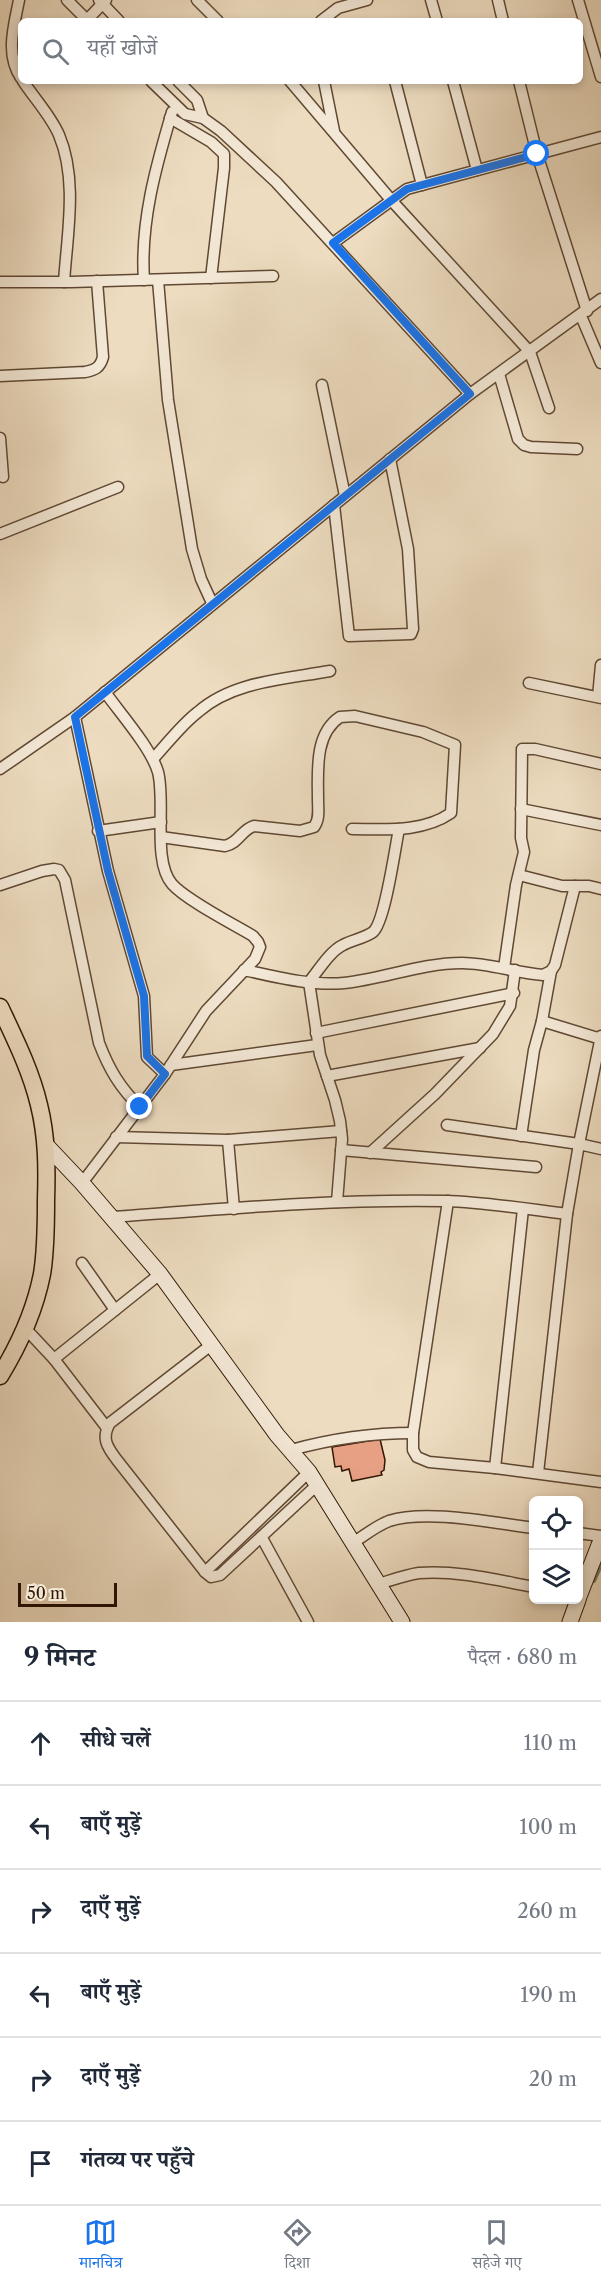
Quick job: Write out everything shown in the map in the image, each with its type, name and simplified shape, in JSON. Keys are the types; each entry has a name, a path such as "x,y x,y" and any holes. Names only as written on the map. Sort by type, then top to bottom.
{"main road":[{"path":"0,1007 22,1054 39,1104 47,1146 45,1236 41,1275 25,1328 0,1376"},
{"path":"47,1146 160,1274 211,1345 313,1478 402,1622"},
{"path":"583,1586 601,1538"},
{"path":"570,1622 576,1604"}],"street":[{"path":"18,73 11,54 19,0"},
{"path":"68,0 84,18"},
{"path":"197,0 215,18"},
{"path":"325,18 338,8 367,0"},
{"path":"431,0 436,18"},
{"path":"498,0 502,18"},
{"path":"578,0 601,78"},
{"path":"89,18 103,1 117,18"},
{"path":"25,84 58,133 68,162 69,208 64,282"},
{"path":"154,84 185,114 203,118 245,151 333,243 470,394"},
{"path":"181,84 196,100 203,118"},
{"path":"292,84 392,201 530,352 549,408"},
{"path":"325,84 334,134"},
{"path":"395,84 422,185"},
{"path":"454,84 477,170"},
{"path":"520,84 537,154 601,363"},
{"path":"144,280 145,238 149,209 158,158 174,104"},
{"path":"170,118 211,142 224,154 211,278"},
{"path":"333,243 407,189 601,138"},
{"path":"0,282 273,276"},
{"path":"158,280 168,400 192,549 201,579 212,603"},
{"path":"0,376 85,372 101,365 103,357 97,281"},
{"path":"0,770 75,717 470,394 601,299"},
{"path":"499,374 518,439 524,445 576,449"},
{"path":"322,385 345,496"},
{"path":"0,438 3,477"},
{"path":"334,505 349,636 411,634 413,629 408,549 390,459"},
{"path":"0,534 118,487"},
{"path":"529,683 599,698 601,665"},
{"path":"153,759 198,711 230,693 252,685 330,671"},
{"path":"82,1183 168,1070 206,1011 259,953 258,942 253,936 171,884 164,870 160,781 153,759 105,692"},
{"path":"161,837 225,846 232,844 248,828 254,826 300,831 314,827 318,816 320,751 328,729 340,717 355,716 423,732 455,745 451,813 428,824 399,829 352,829"},
{"path":"75,717 98,831 144,996 147,1056 168,1070 317,1045"},
{"path":"504,968 516,885 524,852 521,838 522,749 535,749 601,764"},
{"path":"521,809 601,825"},
{"path":"98,831 161,822"},
{"path":"337,1202 341,1131 335,1100 317,1045 309,982 341,945 372,932 377,926 399,829"},
{"path":"0,885 42,871 54,869 62,874 99,1043 122,1090 140,1107"},
{"path":"519,875 562,886 601,889"},
{"path":"520,1136 534,1050 575,886"},
{"path":"244,970 331,984 358,981 425,966 448,964 483,964 543,975 552,971"},
{"path":"370,1153 435,1094 480,1048 506,1016 514,993 515,970"},
{"path":"316,1033 514,993"},
{"path":"538,1473 567,1214 601,1038 542,1021"},
{"path":"327,1076 480,1048"},
{"path":"447,1125 601,1149"},
{"path":"117,1137 228,1140 341,1131"},
{"path":"228,1140 234,1209"},
{"path":"341,1150 536,1167"},
{"path":"112,1217 337,1202 448,1201 567,1214"},
{"path":"448,1201 413,1433 413,1450 422,1460 601,1482"},
{"path":"495,1468 523,1209"},
{"path":"82,1263 115,1310"},
{"path":"54,1359 160,1274"},
{"path":"25,1328 54,1359 107,1428"},
{"path":"211,1345 111,1423 105,1435 107,1446 205,1572 211,1576 220,1575 262,1538 313,1478"},
{"path":"291,1450 361,1435 413,1433"},
{"path":"205,1572 313,1478"},
{"path":"353,1543 386,1522 408,1518 450,1518 529,1527"},
{"path":"583,1534 601,1538"},
{"path":"262,1538 308,1622"},
{"path":"379,1584 417,1573 436,1572 529,1586"}],"building":[{"path":"380,1439 385,1460 382,1475 352,1481 349,1469 342,1471 341,1466 335,1467 332,1447"}],"waterway":[{"path":"594,1581 601,1565"}],"route":[{"path":"140,1107 165,1074 147,1056 144,996 100,840 75,717 470,394 333,243 407,189 537,154"}]}
